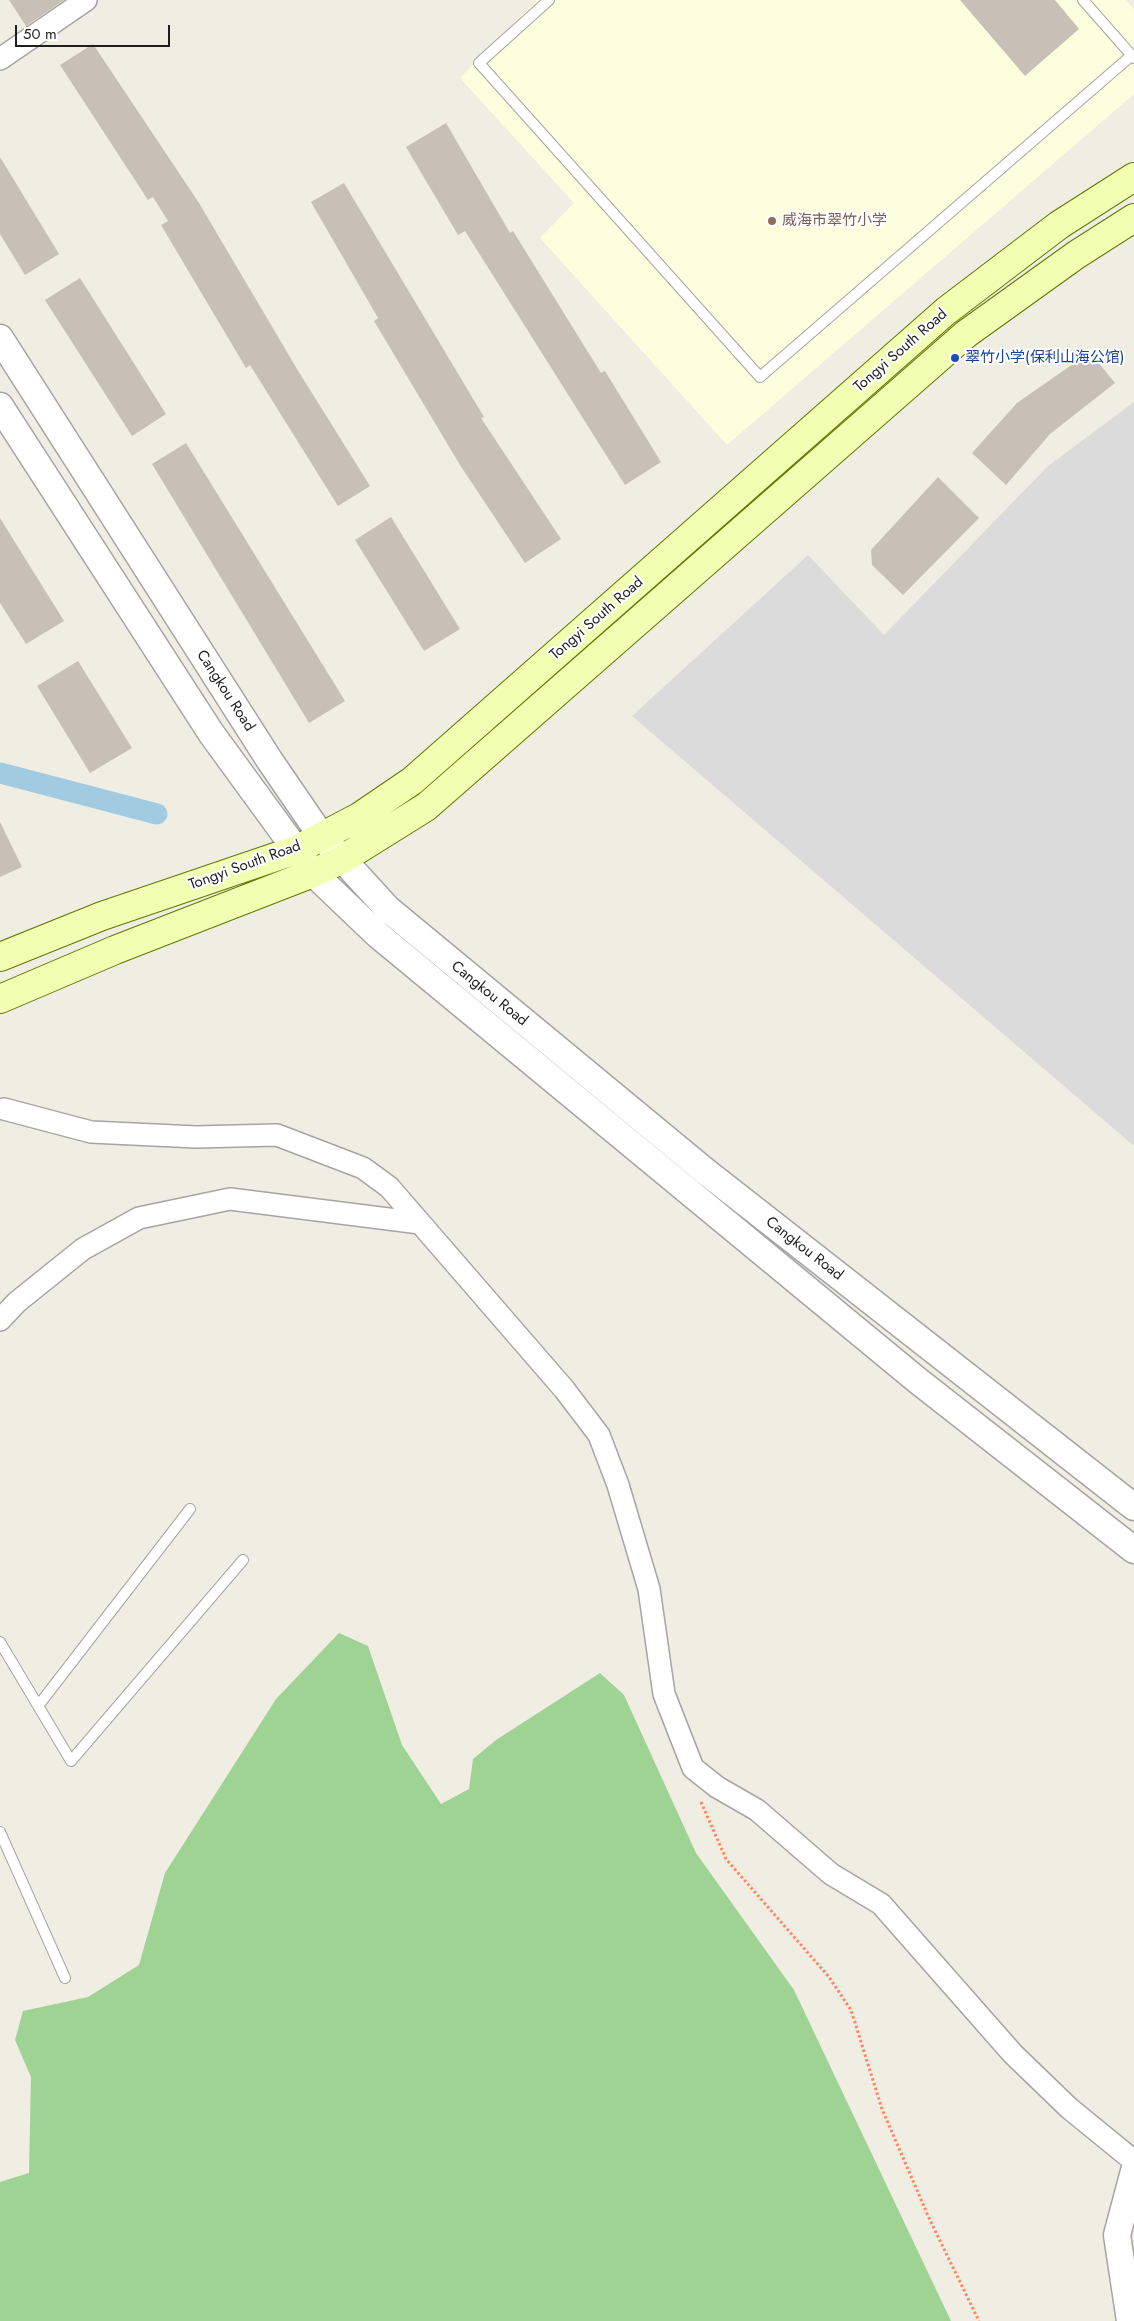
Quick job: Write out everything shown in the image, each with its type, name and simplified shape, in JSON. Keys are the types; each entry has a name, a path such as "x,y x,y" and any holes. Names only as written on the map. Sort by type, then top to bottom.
{"main road":[{"name":"Tongyi South Road","path":"0,957 102,916 296,850 359,817 412,781 946,310 1059,225 1134,177"},
{"name":"Tongyi South Road","path":"0,999 115,950 313,873 341,860 419,812 464,775 966,334 1076,254 1134,218"}],"street":[{"path":"0,59 86,0"},
{"name":"Cangkou Road","path":"0,338 222,687 322,837 341,860 402,921 697,1165 1134,1507"},
{"name":"Cangkou Road","path":"0,406 211,733 313,873 378,935 917,1380 1134,1550"},
{"path":"4,1109 91,1132 196,1137 277,1134 363,1168 389,1187 564,1389 599,1435 618,1485 649,1589 664,1694 693,1768 717,1787 757,1810 831,1874 881,1904 1013,2054 1069,2108 1134,2161"},
{"path":"0,1320 17,1302 83,1249 139,1218 230,1199 420,1223"},
{"path":"1130,2321 1117,2235 1134,2170"}],"lane":[{"path":"549,0 479,63 760,377 1133,57 1083,0"},
{"path":"38,1706 190,1509"},
{"path":"0,1642 71,1760 243,1560"},
{"path":"0,1832 65,1978"}],"path":[{"path":"693,1768 703,1812 726,1859 829,1977 851,2010 882,2109 929,2218 979,2321"}],"shaded area":[{"name":"威海市翠竹小学","path":"537,0 1126,0 1134,9 1134,94 727,445 540,238 574,203 460,78"},
{"path":"1134,402 1134,1146 632,716 808,555 884,635 1048,466"}],"green space":[{"path":"339,1633 368,1646 402,1745 441,1804 469,1789 473,1759 496,1740 600,1673 624,1695 696,1853 794,1990 951,2321 0,2321 0,2182 29,2173 31,2077 15,2040 23,2011 88,1997 139,1965 165,1873 276,1699"}],"building":[{"path":"9,0 64,0 26,26"},
{"path":"960,0 1055,0 1079,29 1025,76"},
{"path":"93,44 199,203 297,369 370,486 338,506 250,365 246,368 161,225 168,221 153,197 148,200 60,65"},
{"path":"446,123 510,233 513,231 601,373 605,371 661,462 625,485 465,231 458,235 406,147"},
{"path":"0,157 59,254 25,275 0,234"},
{"path":"344,183 484,417 481,418 561,539 525,563 460,465 374,321 378,318 311,202"},
{"path":"80,278 166,414 132,436 45,300"},
{"path":"1090,352 1115,383 1050,434 1006,485 972,453 1017,403"},
{"path":"186,443 345,701 309,723 152,464"},
{"path":"938,477 979,518 903,595 872,565 871,550"},
{"path":"391,517 460,629 424,651 355,540"},
{"path":"0,518 64,621 26,644 0,603"},
{"path":"78,661 132,748 90,773 37,686"},
{"path":"0,822 22,867 0,877"}],"waterway":[{"path":"0,773 157,814"}],"place":[{"name":"威海市翠竹小学","path":"772,221"},
{"name":"翠竹小学(保利山海公馆)","path":"955,358"}]}
